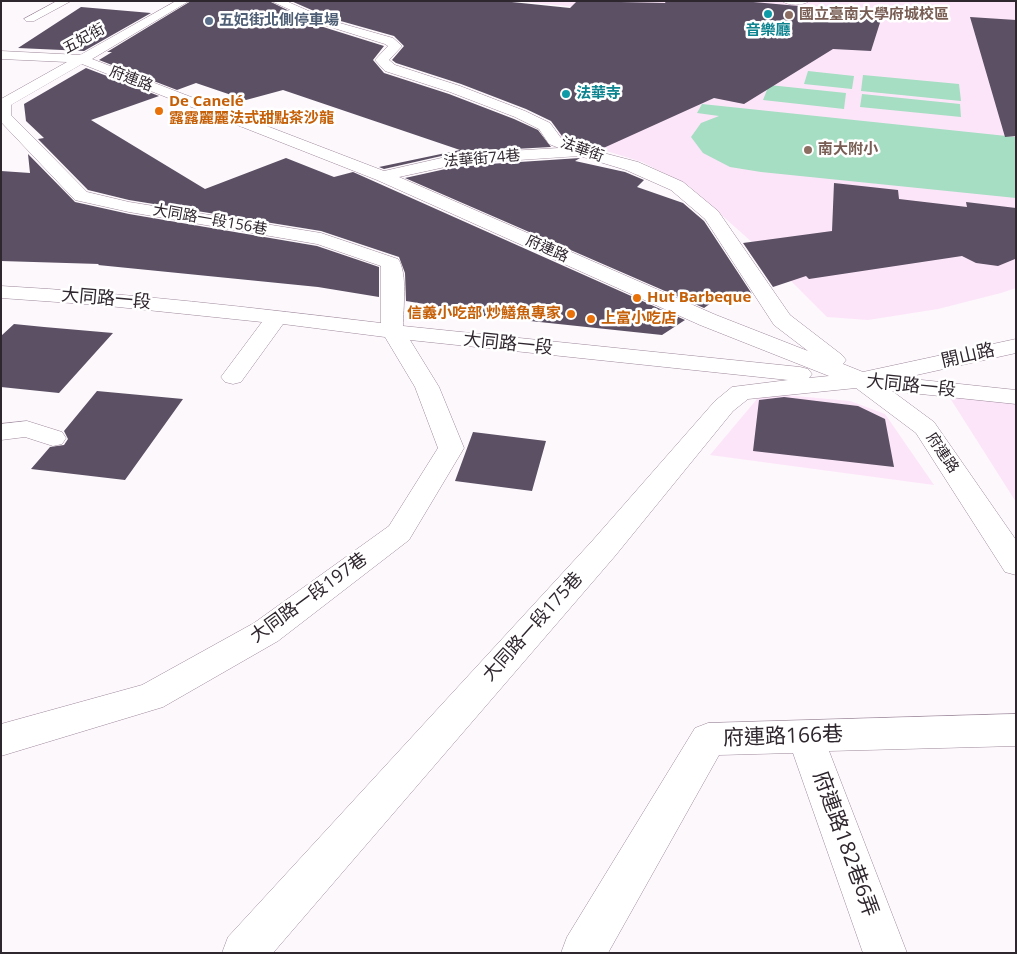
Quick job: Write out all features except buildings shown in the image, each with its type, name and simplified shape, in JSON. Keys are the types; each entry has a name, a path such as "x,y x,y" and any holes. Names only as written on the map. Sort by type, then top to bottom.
{"street":[{"path":"30,19 66,1"},
{"name":"五妃街","path":"3,104 184,1"},
{"name":"法華街","path":"276,1 325,22 390,41 396,46 381,60 390,68 455,89 520,114 545,126 555,141 582,152 632,166 677,186 712,215 782,320 861,380"},
{"path":"787,1 804,1"},
{"name":"府連路","path":"1,55 80,60 383,176 708,320 861,380 925,428 1016,564"},
{"name":"大同路一段156巷","path":"3,104 4,116 81,196 129,207 321,239 392,263 392,331"},
{"name":"法華街74巷","path":"383,176 459,159 582,152"},
{"name":"大同路一段","path":"1,292 72,295 1016,397"},
{"path":"232,377 277,317"},
{"name":"大同路一段197巷","path":"1,740 151,697 266,632 398,534 451,448 440,414 410,355 392,331"},
{"name":"開山路","path":"861,380 1016,346"},
{"name":"大同路一段175巷","path":"244,953 604,548 724,406 741,392 861,380"},
{"path":"1,432 27,429 53,438"},
{"name":"府連路166巷","path":"583,953 708,739 1016,730"},
{"name":"府連路182巷6弄","path":"804,736 885,953"}],"shaded area":[{"name":"南大附小","path":"514,1 1016,1 1016,288 938,309 868,320 827,317 754,244 689,186 642,162 561,137 556,127 797,28"},
{"path":"943,387 1016,394 1016,502"},
{"path":"762,393 850,401 885,414 934,485 710,455"}],"green space":[{"path":"808,71 854,76 852,89 804,84"},
{"path":"863,75 959,84 961,101 861,91"},
{"path":"769,85 846,93 844,109 763,100"},
{"path":"862,94 960,104 961,117 860,107"},
{"path":"702,104 1016,137 1016,198 761,172 730,167 703,153 691,137 701,123 719,116 697,113"}],"place":[{"name":"音樂廳","path":"768,14"},
{"name":"國立臺南大學府城校區","path":"789,15"},
{"name":"五妃街北側停車場","path":"209,21"},
{"name":"法華寺","path":"566,94"},
{"name":"De Canelé 露露麗麗法式甜點茶沙龍","path":"159,111"},
{"name":"南大附小","path":"808,150"},
{"name":"Hut Barbeque","path":"637,298"},
{"name":"信義小吃部 炒鱔魚專家","path":"571,314"},
{"name":"上富小吃店","path":"591,319"}]}
